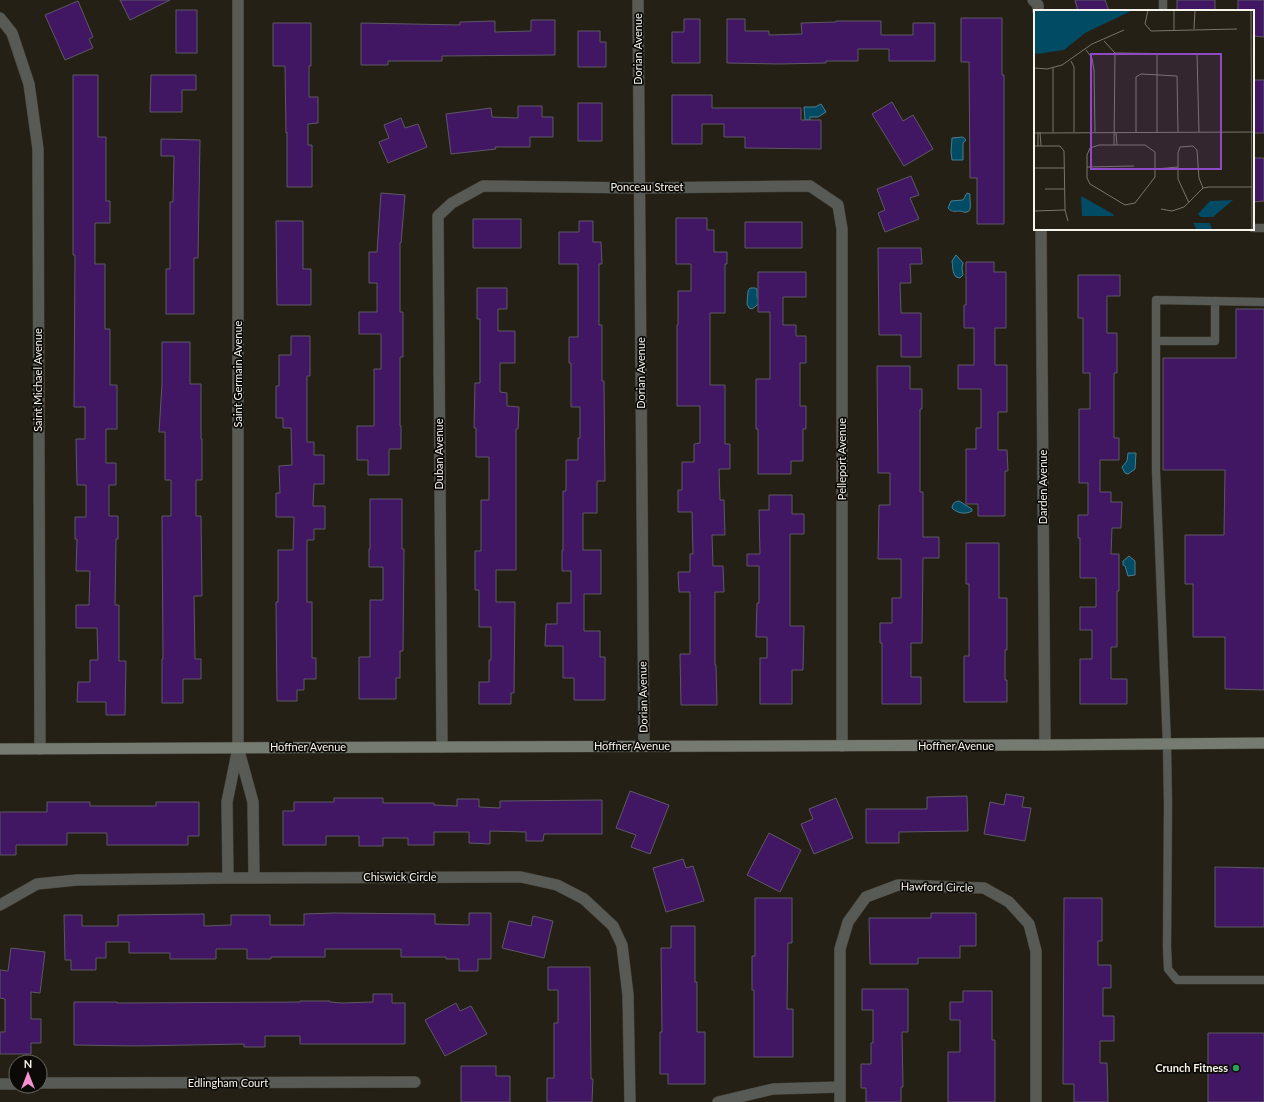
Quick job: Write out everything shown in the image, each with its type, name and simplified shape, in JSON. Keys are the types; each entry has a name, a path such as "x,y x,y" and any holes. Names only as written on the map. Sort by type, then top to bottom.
{"main road":[{"name":"Hoffner Avenue","path":"0,749 1167,745 1264,743"}],"street":[{"name":"Saint Germain Avenue","path":"238,0 238,748"},
{"name":"Dorian Avenue","path":"638,0 644,746"},
{"path":"1033,0 1038,5 1038,10"},
{"name":"Saint Michael Avenue","path":"0,18 12,33 29,84 38,149 40,749"},
{"name":"Ponceau Street","path":"483,186 639,188 810,186"},
{"name":"Duban Avenue","path":"442,747 438,216 452,203 483,186"},
{"name":"Pelleport Avenue","path":"810,186 838,205 842,229 842,746"},
{"name":"Darden Avenue","path":"1041,230 1045,745"},
{"path":"228,878 228,802 238,748"},
{"path":"238,748 253,802 254,878"},
{"name":"Chiswick Circle","path":"0,905 37,884 77,880 521,877 557,885 584,899 612,926 622,945 628,996 630,1102"},
{"name":"Hawford Circle","path":"840,1102 840,949 848,922 866,897 898,885 984,888 1009,902 1029,924 1036,950 1036,1102"},
{"name":"Edlingham Court","path":"48,1083 415,1082"},
{"path":"718,1102 773,1089 840,1087"}],"lane":[{"path":"1264,302 1156,300 1156,471 1167,745 1168,969 1177,980 1264,980"},
{"path":"1156,341 1215,341 1215,301"}],"water":[{"path":"821,104 826,112 818,117 810,117 810,120 805,120 804,107 815,107"},
{"path":"963,137 966,140 963,143 963,160 952,160 952,138"},
{"path":"967,193 970,194 969,211 951,211 948,208 951,201 963,200"},
{"path":"956,255 963,263 963,275 960,278 956,277 953,269 952,261"},
{"path":"750,288 757,289 757,297 760,303 752,309 749,308 747,304 748,291"},
{"path":"1128,453 1136,453 1135,469 1128,474 1125,473 1122,467 1127,461"},
{"path":"959,501 972,509 972,511 964,513 954,510 952,508 953,504"},
{"path":"1129,556 1135,561 1135,575 1128,576 1125,566 1123,565 1123,561"}],"building":[{"path":"120,0 170,0 130,20"},
{"path":"1075,0 1105,0 1109,10 1078,10"},
{"path":"1177,0 1215,0 1215,10 1177,10"},
{"path":"1238,0 1264,0 1264,37 1254,36 1254,10 1238,10"},
{"path":"78,1 93,37 89,39 93,48 65,60 45,15"},
{"path":"176,10 197,10 197,53 176,53"},
{"path":"961,18 1002,18 1002,75 1004,75 1004,224 977,224 977,178 970,178 969,62 961,62"},
{"path":"684,19 700,19 700,63 672,63 672,32 684,32"},
{"path":"727,19 745,19 745,31 769,31 769,35 802,34 801,23 881,21 881,35 913,35 913,23 935,23 935,61 889,61 889,49 858,49 858,61 826,61 826,63 779,64 727,63"},
{"path":"531,20 555,20 555,55 442,56 442,61 388,61 388,65 361,65 361,23 460,25 460,22 495,21 495,32 531,31"},
{"path":"273,23 311,23 309,97 318,97 318,123 308,124 308,145 312,145 312,187 287,187 285,66 273,66"},
{"path":"578,31 600,31 600,42 606,42 606,67 578,67"},
{"path":"73,75 98,75 98,137 106,137 106,201 110,201 110,223 95,223 95,264 105,264 105,329 110,329 110,385 117,385 117,429 106,429 106,463 116,463 116,485 109,485 109,516 118,516 118,539 116,539 115,605 119,605 119,661 126,661 125,715 106,715 106,702 77,702 78,682 90,682 90,660 98,660 97,628 76,628 76,605 89,605 90,571 76,571 77,539 75,539 75,517 86,517 86,485 77,485 76,439 85,439 85,407 74,407 75,255 73,255"},
{"path":"151,75 196,75 196,90 182,90 182,112 150,112"},
{"path":"1254,80 1264,80 1264,133 1254,133"},
{"path":"672,95 712,95 712,108 801,108 801,120 821,120 821,149 745,148 745,137 724,137 724,124 702,124 702,144 672,144"},
{"path":"892,102 903,121 913,115 933,149 904,166 872,114"},
{"path":"578,103 602,103 602,141 578,141"},
{"path":"518,106 542,106 542,117 553,117 553,137 530,137 530,147 495,147 496,149 451,154 446,114 491,108 492,117 518,118"},
{"path":"401,118 405,128 418,124 427,147 388,163 379,142 389,138 384,125"},
{"path":"161,139 200,140 198,258 194,258 194,314 166,314 166,269 170,269 170,202 173,202 174,156 161,156"},
{"path":"1254,158 1264,158 1264,201 1254,202"},
{"path":"911,176 919,195 910,198 919,219 885,232 878,213 885,210 877,189"},
{"path":"381,193 405,195 400,243 400,312 403,312 403,357 400,357 401,449 389,449 389,475 368,475 368,460 357,460 357,426 374,426 374,369 381,369 381,334 359,334 359,312 377,312 377,283 369,283 369,252 377,252"},
{"path":"676,218 707,218 707,230 714,230 714,252 727,252 727,264 725,264 725,313 710,313 710,385 725,385 725,444 730,444 730,469 719,469 720,500 724,500 725,535 712,535 713,566 723,566 724,592 715,592 715,665 717,705 681,705 680,654 690,654 690,592 679,592 678,572 690,572 690,554 693,554 692,512 678,512 678,490 682,490 682,462 694,462 694,444 700,443 700,406 677,406 678,291 691,291 691,264 676,264"},
{"path":"473,219 521,219 521,248 473,248"},
{"path":"276,221 303,221 303,269 311,269 311,305 277,305"},
{"path":"579,221 593,221 593,242 601,242 602,264 599,264 599,325 602,325 605,481 597,481 597,513 583,513 583,550 601,550 601,594 584,594 584,631 600,631 600,657 605,657 605,700 574,700 574,678 563,678 563,646 545,646 546,624 557,624 557,603 571,603 571,571 562,571 563,491 566,491 566,460 578,460 578,438 580,438 580,407 571,407 571,363 569,363 569,337 578,337 578,264 559,264 559,232 579,232"},
{"path":"745,222 802,222 802,248 745,248"},
{"path":"878,248 921,248 922,264 910,264 911,283 900,283 901,313 921,313 921,357 901,357 901,335 879,335"},
{"path":"966,262 994,262 994,272 1006,272 1006,328 995,328 995,365 1007,365 1007,412 998,412 998,450 1007,450 1008,471 1005,471 1005,516 978,516 978,504 966,504 966,449 976,449 976,428 981,428 981,389 958,389 958,365 974,365 974,328 964,328 964,305 966,305"},
{"path":"758,272 806,272 806,297 783,297 783,325 796,325 796,336 806,336 806,363 800,363 800,406 806,406 806,429 803,429 803,461 791,461 791,474 758,474 756,379 770,379 770,312 758,312"},
{"path":"1078,275 1120,275 1120,296 1107,296 1107,333 1117,333 1117,373 1114,373 1114,438 1119,438 1119,460 1100,460 1100,492 1111,492 1111,502 1122,502 1121,528 1112,528 1111,554 1119,554 1119,591 1117,591 1117,647 1111,647 1111,679 1127,679 1127,704 1080,704 1080,659 1092,659 1092,630 1080,630 1080,607 1096,607 1096,578 1080,578 1080,538 1078,538 1078,515 1088,515 1088,483 1079,483 1079,409 1090,409 1090,373 1083,373 1083,318 1078,318"},
{"path":"477,288 507,288 507,309 498,309 498,331 515,331 515,363 500,363 500,392 507,393 507,406 519,407 518,429 516,429 516,570 496,570 496,602 515,602 514,693 511,693 511,704 479,704 479,682 489,682 491,627 479,627 479,590 475,590 475,551 481,551 481,500 489,500 489,457 476,457 476,428 474,428 475,383 480,383 480,319 477,319"},
{"path":"1236,309 1264,309 1264,690 1225,689 1225,637 1193,637 1193,584 1185,584 1185,535 1224,535 1225,470 1163,470 1163,358 1236,358"},
{"path":"291,336 310,336 310,376 307,376 307,442 314,442 314,455 324,455 324,484 314,484 313,506 325,506 325,529 314,529 314,540 307,540 307,602 312,602 312,658 316,658 316,679 304,679 304,690 297,690 297,701 277,701 276,602 278,602 278,550 293,550 294,517 276,517 276,493 280,493 279,466 292,465 291,428 283,428 283,418 276,418 276,386 279,386 279,355 291,355"},
{"path":"162,342 190,342 190,384 201,384 202,480 196,480 196,516 201,516 202,596 194,596 195,659 201,659 201,679 183,679 183,703 162,703 162,516 171,516 171,480 165,480 165,432 159,432 162,384"},
{"path":"877,366 910,366 910,389 922,389 922,409 920,409 920,492 923,492 923,537 939,537 939,558 923,558 922,643 911,643 911,677 921,677 921,704 882,704 882,643 880,643 880,623 892,623 892,598 901,598 901,559 878,559 879,505 890,505 890,473 878,473"},
{"path":"769,495 792,495 792,514 804,514 804,534 790,534 790,626 804,626 803,670 792,670 792,704 760,704 760,658 767,658 767,637 756,637 757,603 759,603 759,566 747,566 747,554 760,554 759,510 769,510"},
{"path":"370,499 402,499 402,549 404,549 403,651 400,651 400,678 396,678 396,699 359,699 359,657 370,657 370,600 383,600 383,567 369,567"},
{"path":"966,543 999,543 999,598 1007,598 1007,650 1005,650 1005,680 1007,680 1007,702 964,702 964,656 969,656 969,584 966,584"},
{"path":"630,791 669,805 650,854 631,847 636,835 616,828"},
{"path":"1006,794 1024,797 1022,807 1031,808 1025,841 984,834 990,802 1004,805"},
{"path":"967,796 968,831 899,832 899,843 866,843 866,809 927,809 927,797"},
{"path":"334,798 383,798 383,803 434,803 434,805 457,806 457,799 479,799 479,807 500,808 500,801 602,800 602,834 544,834 543,841 526,841 526,832 490,831 490,844 469,843 469,832 434,832 434,845 408,845 408,838 383,838 383,846 359,846 359,836 326,836 326,845 283,845 283,811 294,811 294,802 334,802"},
{"path":"836,798 853,838 814,854 801,824 813,819 809,809"},
{"path":"47,802 90,802 90,806 156,806 156,802 199,802 199,836 188,836 188,845 107,845 107,833 67,833 67,845 16,845 16,855 0,855 0,812 47,812"},
{"path":"769,833 801,850 780,892 747,875"},
{"path":"683,859 686,868 693,866 704,901 666,912 653,868"},
{"path":"1215,867 1264,868 1264,927 1215,927"},
{"path":"755,898 792,898 792,943 788,943 787,1009 793,1009 793,1057 754,1057 754,990 752,990 752,956 755,956"},
{"path":"1064,898 1102,898 1102,941 1098,941 1098,965 1111,965 1111,988 1103,988 1103,1016 1114,1016 1114,1041 1100,1041 1100,1063 1107,1063 1108,1102 1074,1102 1074,1084 1063,1084"},
{"path":"469,913 491,913 491,959 478,959 478,971 459,971 459,959 446,959 446,957 401,957 401,949 325,949 325,957 271,957 271,959 247,959 247,949 216,949 216,959 170,959 170,953 129,953 129,942 106,942 106,958 96,958 96,970 71,970 71,960 65,960 64,915 82,915 82,926 118,926 118,915 204,914 204,926 231,925 231,915 270,915 270,925 304,925 304,914 435,914 435,924 469,925"},
{"path":"931,913 976,913 976,946 960,946 960,958 918,958 918,964 870,964 869,918 931,918"},
{"path":"533,916 553,921 544,958 502,948 509,921 531,926"},
{"path":"671,926 695,926 697,1032 705,1032 705,1084 668,1084 668,1074 660,1074 660,1032 662,1032 661,948 671,948"},
{"path":"11,948 45,952 40,993 31,992 31,1019 41,1019 41,1043 31,1043 31,1054 0,1054 0,1032 5,1032 5,999 0,998 0,970 8,971"},
{"path":"548,967 590,967 591,1079 593,1079 592,1102 547,1102 547,1078 554,1078 554,1023 558,1023 558,990 548,990"},
{"path":"862,989 908,989 908,1032 902,1032 903,1087 901,1087 901,1102 866,1102 866,1088 861,1088 861,1064 871,1064 871,1043 873,1043 873,1010 862,1010"},
{"path":"963,991 992,991 992,1040 995,1040 995,1102 948,1102 948,1052 960,1052 960,1020 950,1020 950,1002 963,1002"},
{"path":"373,994 392,994 392,1003 405,1003 405,1044 300,1044 300,1036 265,1036 265,1047 244,1047 244,1044 136,1046 74,1045 74,1002 330,1001 342,1003 373,1002"},
{"path":"456,1003 460,1011 471,1006 487,1034 445,1056 425,1020"},
{"name":"Crunch Fitness","path":"1208,1033 1264,1033 1264,1102 1208,1102"},
{"path":"461,1066 496,1066 496,1076 510,1076 510,1102 461,1102"}],"place":[{"name":"Crunch Fitness","path":"1236,1068"}]}
